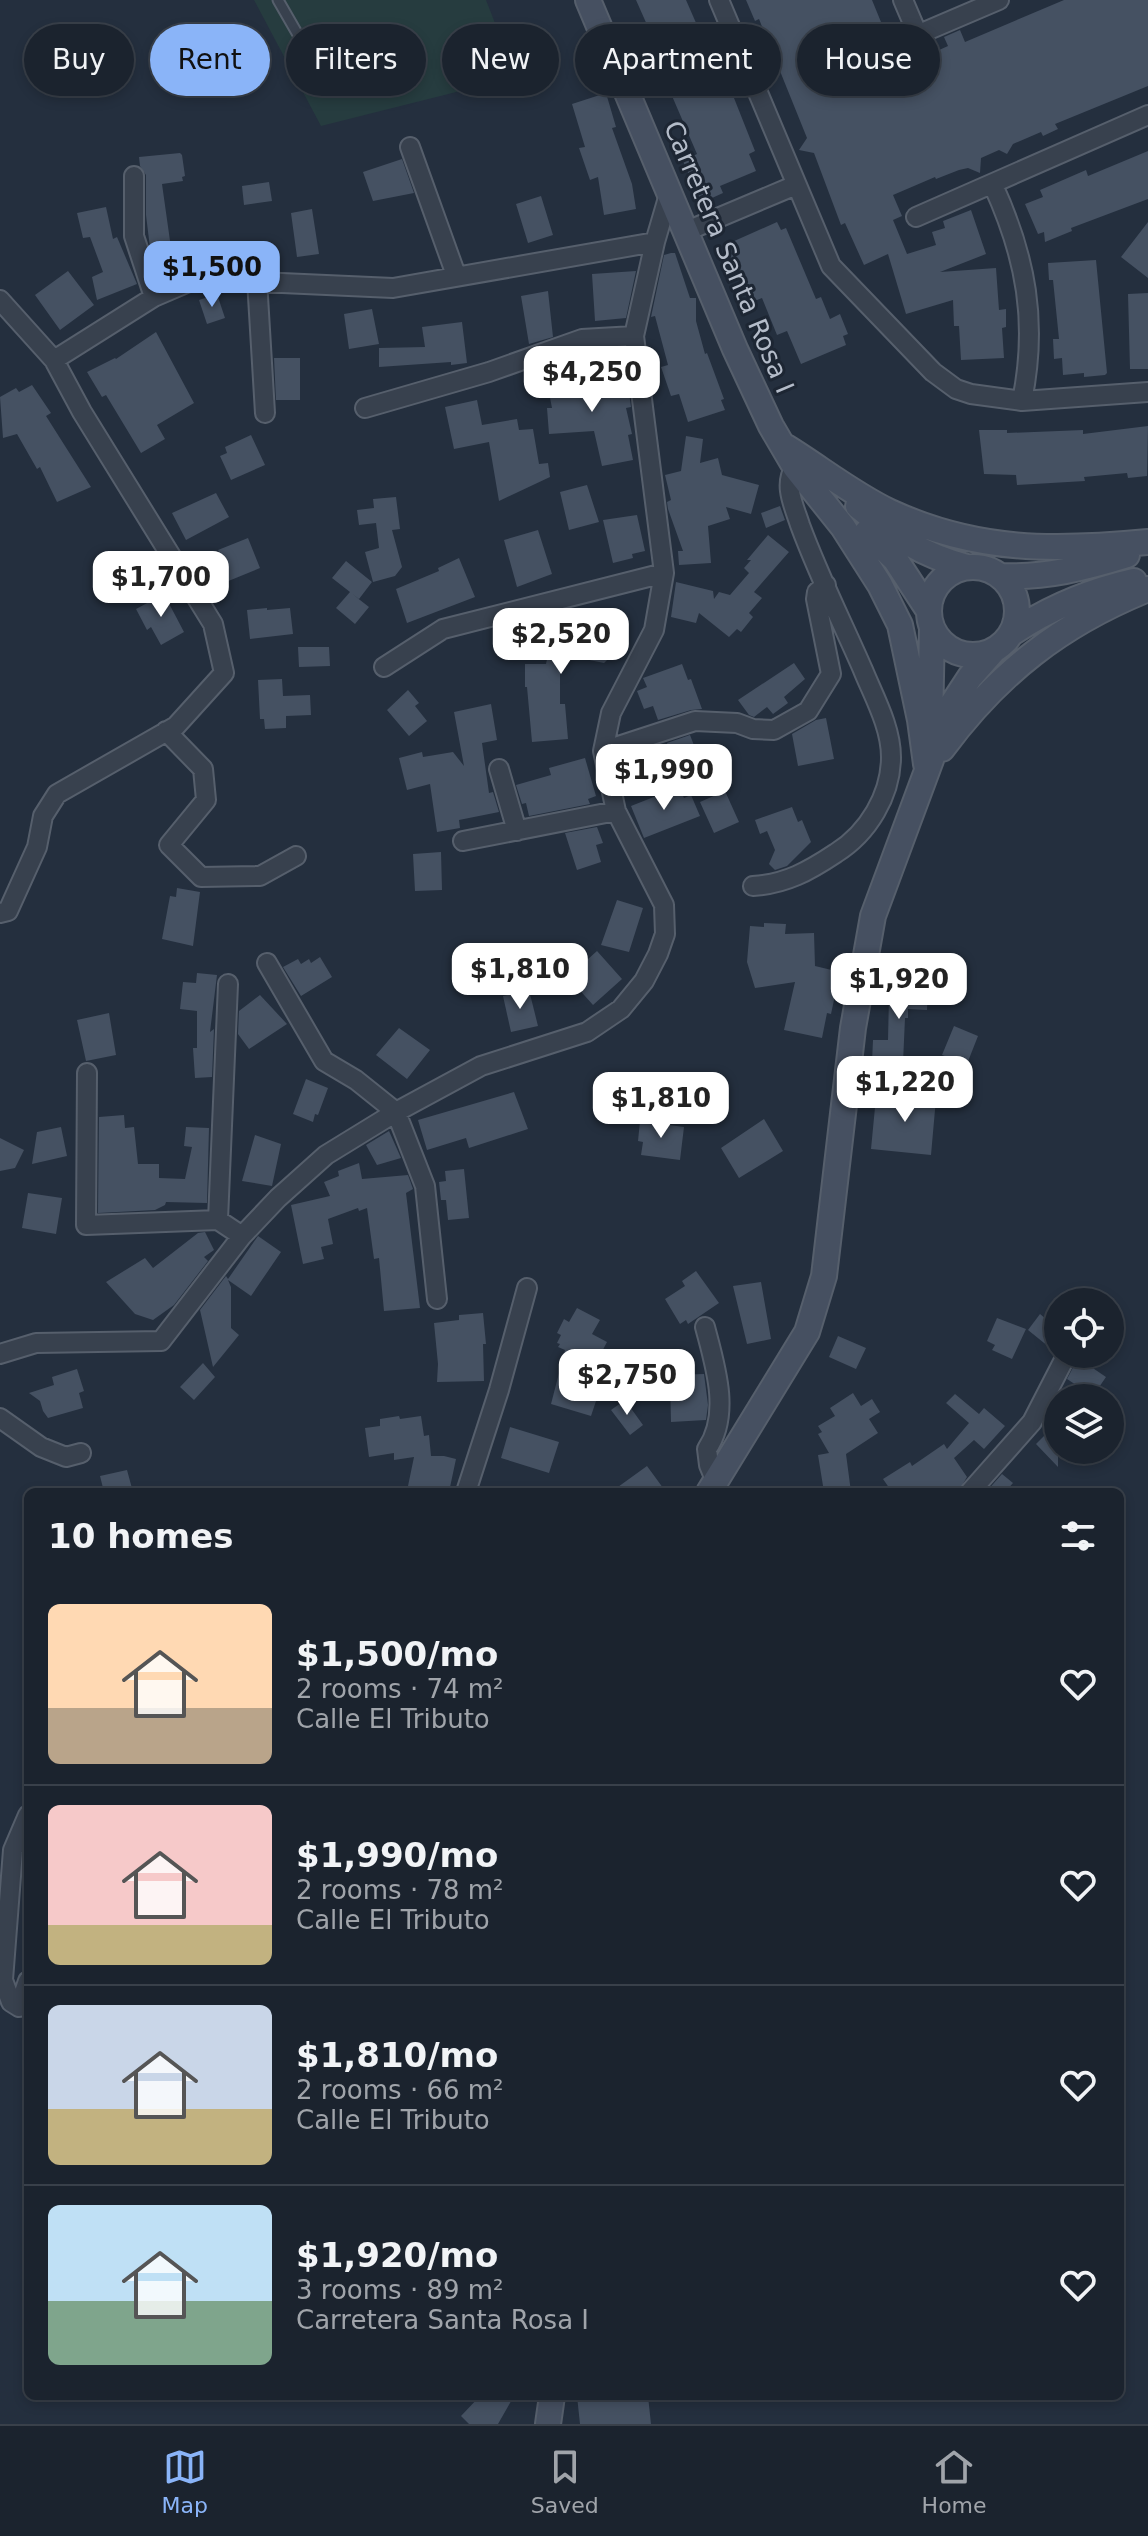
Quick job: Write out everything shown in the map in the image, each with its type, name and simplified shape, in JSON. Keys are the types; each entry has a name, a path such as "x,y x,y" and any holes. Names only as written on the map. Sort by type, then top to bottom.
{"street":[{"name":"Carretera Santa Rosa I","path":"588,0 735,349 771,426 790,457 843,527 880,585 900,625 927,770 873,916 851,1042 824,1276 807,1332 712,1487"},
{"path":"719,0 831,266 933,372 956,389 971,394 1022,401 1148,392"},
{"path":"903,0 913,24"},
{"path":"940,25 999,0"},
{"path":"916,217 1148,115"},
{"path":"410,147 456,275"},
{"path":"134,176 134,236 154,297"},
{"path":"687,231 796,185"},
{"path":"993,185 1012,226 1026,275 1030,363 1022,401"},
{"path":"0,1354 36,1343 161,1341 242,1236 326,1155 396,1112 481,1066 587,1032 621,1009 644,981 665,934 664,905 616,811 603,751 611,713 654,630 664,573 634,336 670,191"},
{"path":"54,360 154,297 196,279 393,288 655,242"},
{"path":"257,280 265,413"},
{"path":"0,300 54,360 82,412 213,624 224,673 176,726 57,794 43,816 37,847 8,911 0,913"},
{"path":"365,408 489,372 582,339 634,336"},
{"name":"Carretera Santa Rosa I","path":"790,457 898,539 939,559 967,567"},
{"name":"Carretera Santa Rosa I","path":"790,457 895,559 930,620"},
{"path":"753,886 775,885 791,880 853,843 869,823 888,781 891,758 884,723 808,546 791,498 788,477 790,457 888,510 952,533 997,544 1031,548 1148,544"},
{"path":"1001,576 1033,577 1059,573 1148,544"},
{"path":"927,770 933,680 930,620 933,593 943,579 967,567 985,568 1001,576 1013,590 1018,607 1012,633"},
{"path":"384,667 443,629 664,573"},
{"path":"927,770 951,706 970,677 1012,633 1040,614 1067,603 1113,586 1148,578"},
{"path":"603,751 695,721 737,723 753,729 774,730 808,711 831,674 816,599 817,592 826,585"},
{"path":"927,770 988,694 1014,668 1082,619 1148,589"},
{"path":"930,620 942,643 957,653 975,656 993,651"},
{"path":"166,731 203,769 206,800 169,845 201,877 260,876 296,856"},
{"path":"499,769 517,831"},
{"path":"463,841 616,811"},
{"path":"267,963 324,1061 356,1080 396,1112 425,1186 437,1299"},
{"path":"218,1220 228,984"},
{"path":"87,1073 86,1225 218,1220 242,1236"},
{"path":"467,1488 527,1288"},
{"path":"705,1327 717,1383 719,1424 707,1449 712,1487"},
{"path":"974,1488 1032,1422 1060,1368"},
{"path":"0,1418 41,1447 66,1457 81,1453"},
{"path":"24,1824 13,1850 3,1980 11,2002 24,2006"},
{"path":"548,2424 551,2400"}],"lane":[{"path":"278,0 292,24"}],"green space":[{"path":"254,0 486,0 495,24 442,24 442,96 321,126 305,96 426,96 426,24 286,24 286,60 270,30 270,24 267,24"}],"building":[{"path":"636,0 686,0 696,24 647,24"},
{"path":"746,0 872,0 881,22 876,24 797,24 797,96 940,96 940,50 948,46 944,37 960,30 965,42 1064,0 1148,0 1148,86 1055,124 1058,129 1043,136 1041,132 1013,144 1007,154 999,150 981,158 980,173 968,168 959,170 893,195 902,216 893,220 907,254 936,245 932,232 945,228 943,221 971,210 986,254 940,272 996,268 999,310 1006,309 1006,327 1002,328 1004,358 961,360 959,326 954,326 953,300 906,314 888,254 864,265 845,223 841,225 814,153 799,150 807,138 781,74 781,24 761,24 759,19 755,21"},
{"path":"607,96 616,127 612,128 632,184 636,209 604,215 598,177 590,180 579,148 585,147 572,104"},
{"path":"672,96 733,96 755,151 749,154 756,171 720,186 723,193 701,203 683,161 697,154"},
{"path":"1148,151 1148,199 1071,228 1072,231 1045,242 1044,232 1038,234 1025,204 1043,197 1040,190 1086,170 1088,176"},
{"path":"180,153 185,176 182,177 183,181 162,184 173,262 165,263 167,276 160,277 150,248 146,175 139,157"},
{"path":"402,159 414,193 373,201 363,172"},
{"path":"269,182 272,201 244,205 242,186"},
{"path":"541,196 553,235 528,243 516,204"},
{"path":"106,207 113,239 117,237 137,284 97,300 92,277 103,272 90,237 83,238 77,213"},
{"path":"312,209 319,254 297,257 291,213"},
{"path":"777,222 781,230 786,228 816,299 821,297 830,319 840,314 848,334 843,336 846,345 801,364 787,331 777,335 762,298 752,302 723,246"},
{"path":"1148,222 1148,278 1121,257"},
{"path":"675,253 690,298 696,298 696,321 705,354 724,399 721,400 725,410 688,422 679,394 671,396 661,367 668,365 655,316 651,317 664,255"},
{"path":"1096,260 1107,373 1084,377 1084,373 1063,375 1062,358 1054,359 1053,339 1059,339 1053,280 1049,280 1048,263"},
{"path":"68,271 94,305 60,330 35,295"},
{"path":"636,271 626,318 595,321 592,274"},
{"path":"548,291 553,337 529,344 521,296"},
{"path":"1148,293 1148,369 1130,369 1128,294"},
{"path":"217,294 225,318 207,324 199,300"},
{"path":"372,309 379,344 349,349 344,314"},
{"path":"462,322 467,363 379,367 379,348 425,347 422,327"},
{"path":"156,332 194,403 157,425 165,439 141,453 106,395 102,397 87,372 116,359"},
{"path":"274,358 300,358 300,400 276,400"},
{"path":"574,371 579,385 620,377 623,393 629,392 631,407 626,408 632,434 628,435 633,460 602,466 594,431 549,434 547,408 552,408 546,377"},
{"path":"32,385 51,413 46,416 91,487 57,502 40,467 37,469 17,434 3,438 0,397 16,388 19,392"},
{"path":"477,400 482,425 517,419 519,430 533,429 539,464 548,463 550,477 499,501 489,442 454,449 445,407"},
{"path":"1148,426 1147,476 1128,478 1127,473 1084,477 1085,481 1017,485 1016,475 984,474 979,430 1007,430 1007,433 1083,430 1083,434"},
{"path":"251,435 265,465 231,480 220,456 227,453 225,447"},
{"path":"686,436 703,439 700,463 718,458 722,475 759,485 751,514 726,507 730,519 708,526 711,563 679,565 678,551 683,551 668,509 667,502 671,500 665,475 681,471"},
{"path":"587,485 599,522 569,530 560,492"},
{"path":"216,493 229,517 186,540 172,513"},
{"path":"396,497 400,529 392,530 402,567 395,576 373,582 365,552 379,548 376,523 359,525 357,510 374,508 373,499"},
{"path":"780,506 785,520 766,528 761,513"},
{"path":"637,515 645,551 613,563 603,520"},
{"path":"538,530 552,574 517,587 504,540"},
{"path":"768,535 789,552 754,592 762,598 749,613 753,617 741,632 737,629 729,637 699,613 696,623 671,617 676,582 713,591 714,599 719,592 730,595 749,573 744,568 751,560 747,560"},
{"path":"248,538 260,568 226,582 216,561 221,558 218,550"},
{"path":"459,558 475,597 407,623 396,589 439,571 438,568"},
{"path":"346,561 372,582 359,599 351,593 369,607 355,624 336,608 350,592 332,578"},
{"path":"164,594 184,632 161,645 151,627 147,630 136,609"},
{"path":"290,608 293,634 250,639 247,610"},
{"path":"561,618 611,628 608,646 612,649 604,663 560,654 560,704 565,704 568,739 532,742 525,664 546,664 553,630 559,630"},
{"path":"298,647 329,647 330,666 299,667"},
{"path":"794,663 805,679 784,697 788,703 773,714 767,707 754,717 749,715 738,700"},
{"path":"682,664 702,709 658,720 653,706 644,709 637,691 647,687 643,678"},
{"path":"282,679 283,696 310,695 311,715 286,716 286,728 265,729 264,719 260,719 258,680"},
{"path":"408,690 419,703 415,706 427,721 409,736 387,710"},
{"path":"491,704 497,740 482,743 489,793 493,792 499,812 459,820 460,828 437,832 430,784 407,790 399,758 422,752 423,757 453,752 464,766 454,712"},
{"path":"826,718 834,759 798,766 792,734 816,720"},
{"path":"690,735 700,761 667,773 658,750 668,746 667,743"},
{"path":"585,758 596,796 588,799 590,804 529,816 516,785 551,775 549,768"},
{"path":"679,787 684,798 691,795 700,816 644,838 631,806"},
{"path":"725,791 739,822 714,833 700,802"},
{"path":"792,807 798,822 802,820 811,842 787,866 775,870 769,864 775,850 767,831 760,834 755,820"},
{"path":"597,827 603,843 596,845 601,862 577,870 565,833"},
{"path":"441,852 442,890 415,891 413,854"},
{"path":"177,888 200,892 193,946 162,939 170,896 176,897"},
{"path":"617,900 643,908 629,952 601,945"},
{"path":"764,923 786,924 785,934 814,933 815,966 840,972 822,1038 784,1030 795,982 755,988 747,962 750,926 764,927"},
{"path":"597,951 622,979 593,1005 568,977"},
{"path":"320,957 332,977 301,996 283,967 298,959 301,964 309,959 311,963"},
{"path":"197,973 217,975 210,1032 214,1029 212,1077 195,1078 193,1048 197,1048 197,1011 180,1009 183,982 196,983"},
{"path":"894,984 928,984 927,1010 908,1009 903,1063 872,1062 873,1040 888,1040 889,996 893,996"},
{"path":"529,990 538,1026 511,1032 503,996"},
{"path":"260,995 287,1024 249,1049 238,1034 239,1011"},
{"path":"109,1013 116,1055 86,1061 77,1020"},
{"path":"954,1026 978,1036 967,1064 942,1055"},
{"path":"399,1028 430,1050 407,1079 376,1055"},
{"path":"934,1076 938,1076 931,1155 871,1149 876,1097 924,1102"},
{"path":"306,1079 328,1088 313,1122 293,1114"},
{"path":"514,1092 528,1129 469,1148 466,1138 427,1150 418,1120"},
{"path":"124,1115 125,1128 134,1127 138,1164 159,1164 159,1178 185,1179 192,1147 184,1146 186,1127 209,1128 207,1203 166,1202 155,1210 98,1213 99,1117"},
{"path":"764,1119 783,1151 739,1178 721,1148"},
{"path":"640,1121 684,1127 680,1160 641,1155 643,1142 638,1141"},
{"path":"61,1127 67,1156 32,1164 37,1132"},
{"path":"389,1131 401,1158 377,1165 366,1145"},
{"path":"255,1135 281,1144 272,1186 242,1181"},
{"path":"0,1138 24,1150 15,1168 0,1171"},
{"path":"359,1163 362,1179 408,1175 413,1189 406,1193 420,1308 384,1311 379,1258 374,1259 367,1208 359,1211 358,1208 328,1219 333,1244 321,1247 324,1259 303,1264 291,1205 330,1196 324,1182 339,1176 338,1171"},
{"path":"464,1169 469,1218 448,1220 446,1200 441,1200 439,1182 446,1181 445,1171"},
{"path":"28,1193 62,1198 56,1234 22,1228"},
{"path":"205,1232 214,1250 204,1257 208,1261 174,1305 153,1320 135,1314 106,1282 145,1258 153,1268 198,1233"},
{"path":"258,1236 281,1252 251,1296 228,1280 231,1287 231,1328 239,1335 213,1367 200,1310 226,1276 228,1279"},
{"path":"696,1271 719,1303 688,1324 686,1320 680,1324 665,1299 685,1286 682,1281"},
{"path":"761,1282 771,1339 747,1344 733,1286"},
{"path":"577,1308 600,1320 592,1334 607,1342 585,1384 600,1389 591,1416 551,1404 565,1350 558,1347 561,1335 557,1333 564,1319 569,1322"},
{"path":"483,1313 486,1344 483,1344 484,1381 437,1382 434,1323 459,1320 459,1315"},
{"path":"1040,1314 1044,1317 1044,1343 1028,1330"},
{"path":"997,1318 1026,1329 1012,1359 992,1350 995,1345 987,1341"},
{"path":"838,1336 866,1348 856,1369 829,1357"},
{"path":"203,1363 215,1377 194,1400 180,1387"},
{"path":"1073,1368 1093,1368 1106,1377 1101,1384 1075,1384 1067,1379"},
{"path":"77,1369 84,1391 79,1393 83,1408 48,1418 40,1401 29,1393 54,1385 52,1377"},
{"path":"704,1374 708,1405 706,1420 671,1422 670,1378 673,1375"},
{"path":"853,1393 861,1406 872,1399 880,1412 869,1419 878,1433 846,1454 850,1488 823,1488 818,1455 829,1453 818,1434 822,1432 818,1426 835,1416 830,1408"},
{"path":"955,1394 979,1414 984,1408 1005,1426 984,1449 974,1440 954,1458 967,1477 960,1488 889,1488 883,1479 910,1462 912,1466 944,1444 947,1449 969,1423 946,1403"},
{"path":"625,1400 643,1425 630,1435 611,1410"},
{"path":"421,1416 424,1436 429,1435 431,1456 456,1459 450,1488 408,1486 414,1457 394,1460 394,1453 369,1457 365,1428 380,1426 380,1419"},
{"path":"510,1427 559,1442 549,1473 501,1458"},
{"path":"1044,1436 1044,1452 1036,1444"},
{"path":"647,1466 663,1488 617,1488"},
{"path":"127,1470 132,1488 103,1488 100,1476"},
{"path":"1002,1474 1013,1483 1009,1488 990,1488"},
{"path":"476,2400 512,2400 498,2424 469,2424 461,2416"},
{"path":"577,2400 648,2400 651,2424 580,2424"}]}
